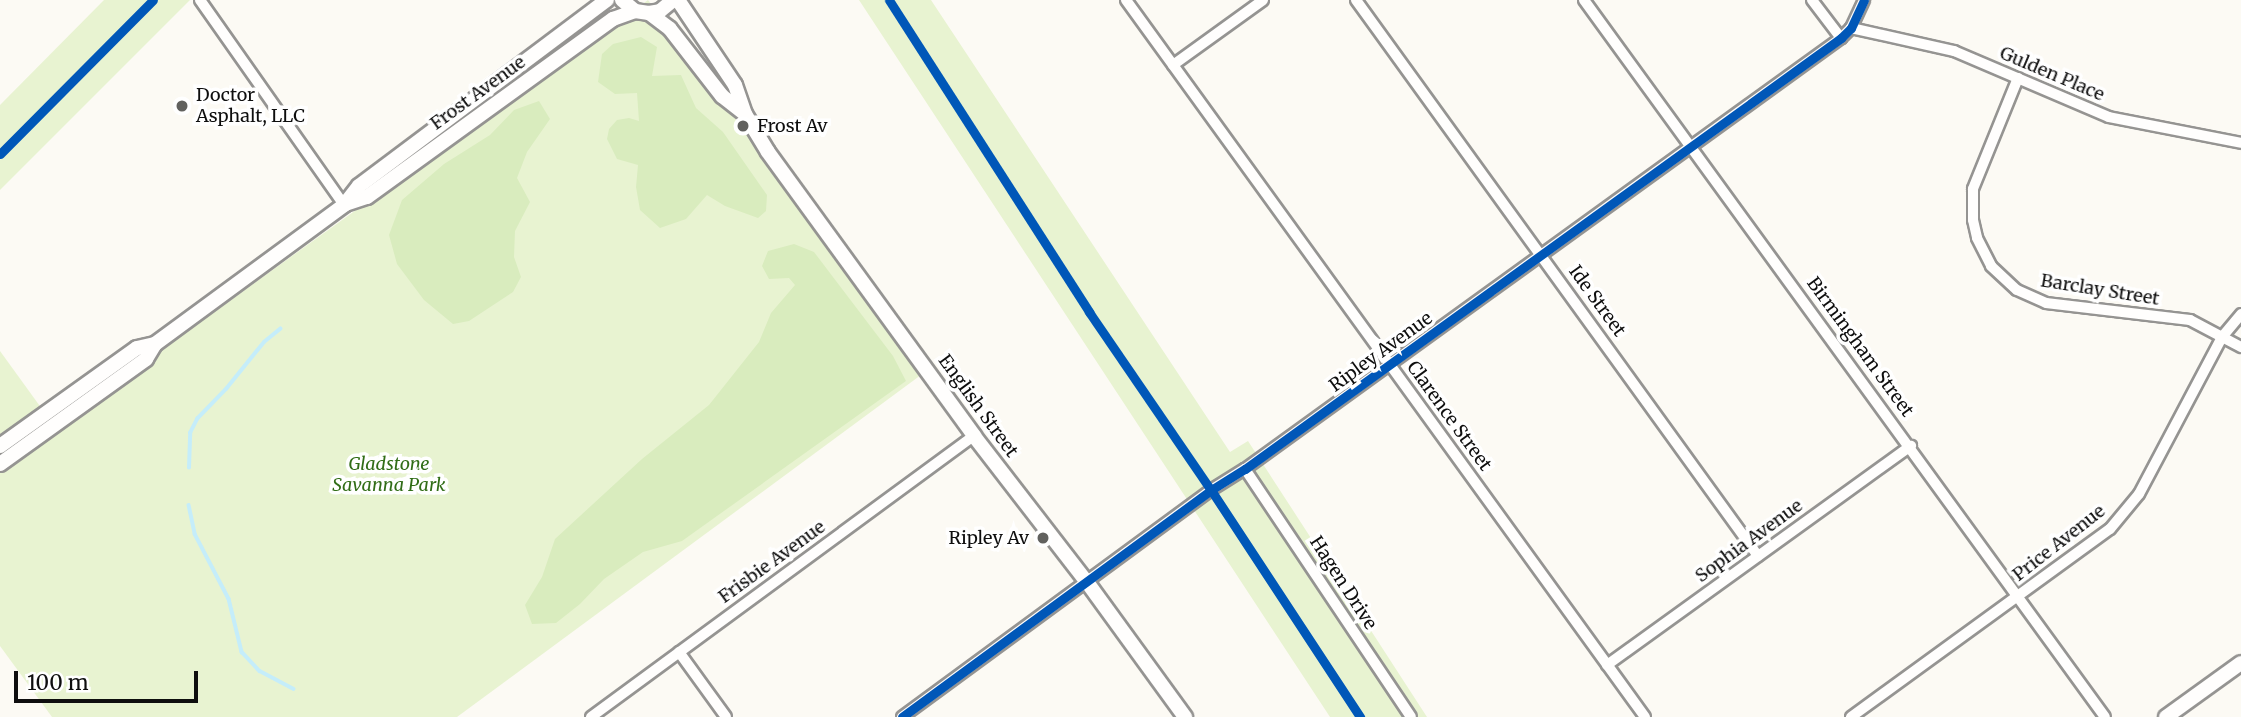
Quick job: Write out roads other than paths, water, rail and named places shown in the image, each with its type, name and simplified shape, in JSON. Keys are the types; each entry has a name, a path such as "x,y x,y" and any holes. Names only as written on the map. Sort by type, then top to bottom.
{"street":[{"path":"200,0 344,205"},
{"name":"Frost Avenue","path":"0,464 146,359 155,344 344,205 359,186 607,0"},
{"name":"English Street","path":"622,0 670,29 722,96 745,114"},
{"name":"Frost Avenue","path":"344,205 367,197 613,19 660,11 673,0"},
{"name":"English Street","path":"678,0 735,85 745,114 768,152 974,436 1087,582 1185,717"},
{"name":"Clarence Street","path":"1126,0 1645,717"},
{"path":"1173,65 1263,0"},
{"name":"Ide Street","path":"1356,0 1758,556"},
{"name":"Birmingham Street","path":"1584,0 2020,596 2105,717"},
{"path":"1812,0 1841,38"},
{"name":"Ripley Avenue","path":"902,717 1211,490 1245,469 1390,365 1841,38 1851,28 1864,0"},
{"name":"Gulden Place","path":"1851,28 1954,51 2109,117 2241,143"},
{"name":"Barclay Street","path":"2018,78 1973,189 1973,220 1977,238 1991,266 2017,290 2046,303 2190,320 2241,347"},
{"path":"2222,337 2241,314"},
{"name":"Price Avenue","path":"1851,717 2090,545 2126,512 2139,494 2222,337"},
{"name":"Frost Avenue","path":"0,446 137,348 155,344"},
{"name":"Frisbie Avenue","path":"591,717 974,436"},
{"name":"Sophia Avenue","path":"1607,665 1911,446"},
{"name":"Hagen Drive","path":"1245,469 1411,717"},
{"path":"679,652 726,717"},
{"path":"2166,717 2241,663"}],"waterway":[{"path":"189,468 190,433 197,419 226,389 264,342 280,329"},
{"path":"189,505 195,534 229,599 242,652 260,671 294,689"}],"place":[{"name":"Doctor Asphalt, LLC","path":"182,106"},
{"name":"Frost Av","path":"743,126"},
{"name":"Ripley Av","path":"1043,538"}],"park label":[{"name":"Gladstone Savanna Park","path":"389,475"}]}
